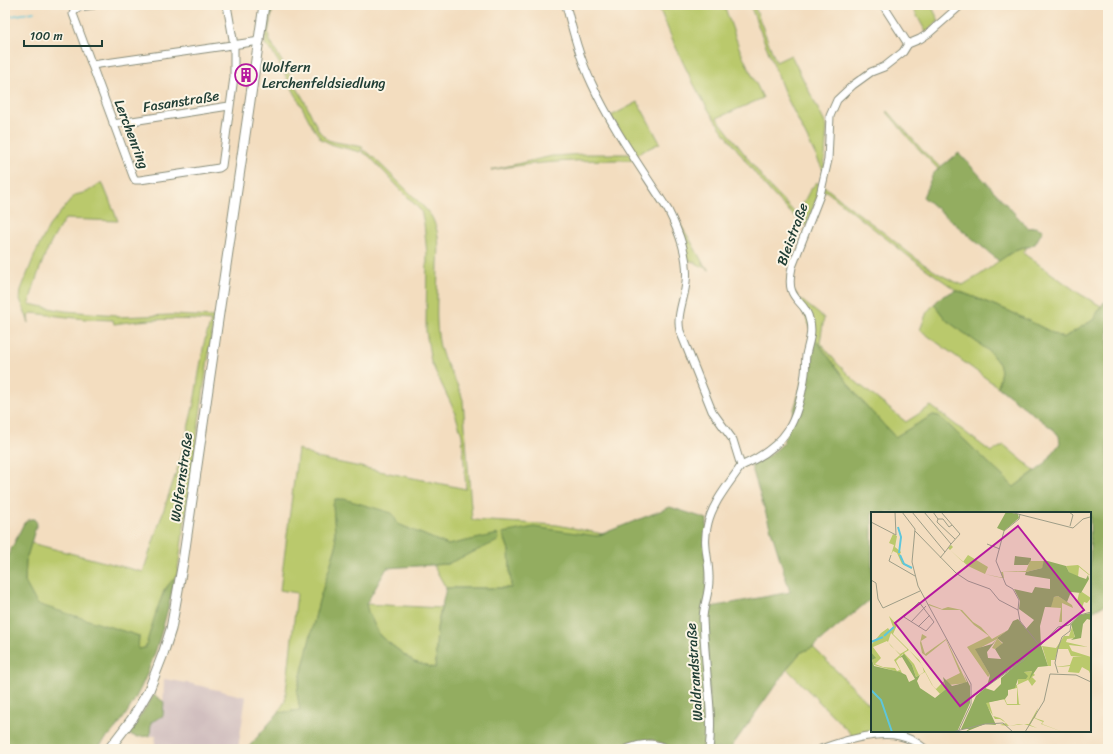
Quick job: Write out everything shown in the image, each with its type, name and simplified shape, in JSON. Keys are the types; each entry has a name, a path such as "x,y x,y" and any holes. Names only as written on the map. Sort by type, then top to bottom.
{"main road":[{"name":"Wolfernstraße","path":"109,749 132,719 149,690 164,654 171,629 183,562 236,195 260,41 264,5"}],"street":[{"name":"Lerchenring","path":"94,5 79,7 74,10 73,14 113,124 133,176 136,180 219,168 222,166 234,77 234,45 227,5"},
{"path":"566,5 576,41 592,84 604,107 668,210 676,226 682,242 686,261 687,281 679,321 680,331 712,411 733,440 741,466"},
{"path":"882,5 908,44 920,39 961,5"},
{"path":"92,66 260,41"},
{"name":"Bleistraße","path":"741,466 756,460 781,441 795,418 803,383 811,327 807,314 791,291 790,274 820,195 828,160 830,116 837,100 853,85 871,72 884,67 902,52 908,44"},
{"name":"Fasanstraße","path":"113,124 229,106"},
{"name":"Waldrandstraße","path":"709,749 711,732 703,614 709,587 705,545 706,534 712,510 741,466"},
{"path":"821,749 833,744 888,735 908,738 925,749"},
{"path":"626,749 647,743 659,745 668,749"}],"shaded area":[{"path":"164,679 193,684 246,697 238,749 154,749 156,736 150,736 151,722 163,716"}],"green space":[{"path":"271,5 272,12 268,33 270,41 304,100 319,131 328,140 363,147 360,152 333,145 321,139 312,126 279,63 271,50 265,45 265,36 270,19"},
{"path":"658,5 724,5 740,50 763,98 717,118 769,186 797,215 810,190 817,182 821,187 806,226 780,202 764,184 715,120 691,78"},
{"path":"750,5 754,5 776,62 791,55 827,127 824,172 785,94"},
{"path":"911,5 931,5 939,21 926,32"},
{"path":"638,102 660,143 635,155 611,116"},
{"path":"888,111 922,150 940,167 938,169 911,141 887,112"},
{"path":"363,150 370,154 422,205 432,217 436,227 439,248 437,306 438,337 442,354 458,386 463,400 472,520 557,525 603,534 597,536 503,534 509,550 511,588 446,588 433,565 447,564 498,535 448,545 398,524 333,505 336,547 319,601 297,692 300,710 278,713 285,701 297,593 280,590 298,449 317,458 466,489 462,435 454,410 431,362 426,331 427,254 424,223 421,211 369,156 362,152"},
{"path":"959,153 1028,228 1035,227 1043,230 1035,244 1029,247 1017,249 999,261 923,197 933,174"},
{"path":"630,154 632,160 561,162 491,170 552,156"},
{"path":"102,182 118,221 65,219 43,260 35,281 29,304 65,311 117,315 117,317 172,315 214,317 177,576 164,590 145,648 138,649 139,636 37,605 25,583 26,560 31,543 143,572 181,458 194,403 204,343 211,321 162,320 114,324 113,320 85,319 32,313 28,316 29,323 20,299 21,290 35,254 49,226 75,195 87,192"},
{"path":"824,186 911,255 941,275 963,285 982,274 1010,253 1027,247 1023,253 1080,294 1101,306 1093,320 1063,338 1009,311 956,290 912,259 826,191 822,191"},
{"path":"670,210 689,238 704,265 710,270 687,259"},
{"path":"956,290 1009,311 1063,338 1093,320 1104,302 1108,303 1108,603 1091,612 1091,512 871,512 871,599 813,647 800,653 730,749 711,749 706,608 790,592 751,465 770,455 785,442 783,440 786,436 808,363 813,336 859,398 895,437 933,415 939,416 1014,487 1044,465 1060,443 1059,436 1054,430 998,387 1001,370 999,364 989,351 946,320 934,304 941,297"},
{"path":"794,291 800,299 824,318 820,342 837,363 855,381 906,422 931,406 991,452 1004,445 1035,471 1014,487 939,416 933,415 895,437 859,398 813,336"},
{"path":"934,304 946,320 989,351 999,364 1001,370 998,387 920,330 927,312"},
{"path":"335,499 344,499 392,513 398,524 448,545 498,534 498,541 447,564 387,568 366,604 368,612 380,636 414,662 435,668 437,628 446,588 511,588 509,550 503,533 534,527 597,536 670,507 707,519 707,749 673,749 649,739 620,749 247,749 278,713 300,710 297,692 319,601 336,547 333,505"},
{"path":"30,519 34,519 37,523 26,560 25,582 37,604 139,636 138,649 145,648 160,601 169,584 174,579 175,580 157,647 137,696 125,716 97,749 5,749 5,562 24,523"},
{"path":"366,604 441,608 437,628 435,668 414,662 380,636 368,612"},
{"path":"813,647 871,706 871,732 900,733 853,737 787,669 800,653"},
{"path":"154,695 164,702 163,716 151,722 150,736 137,737 128,734"}],"waterway":[{"path":"6,17 34,12"}],"place":[{"name":"Wolfern Lerchenfeldsiedlung","path":"246,75"}]}
